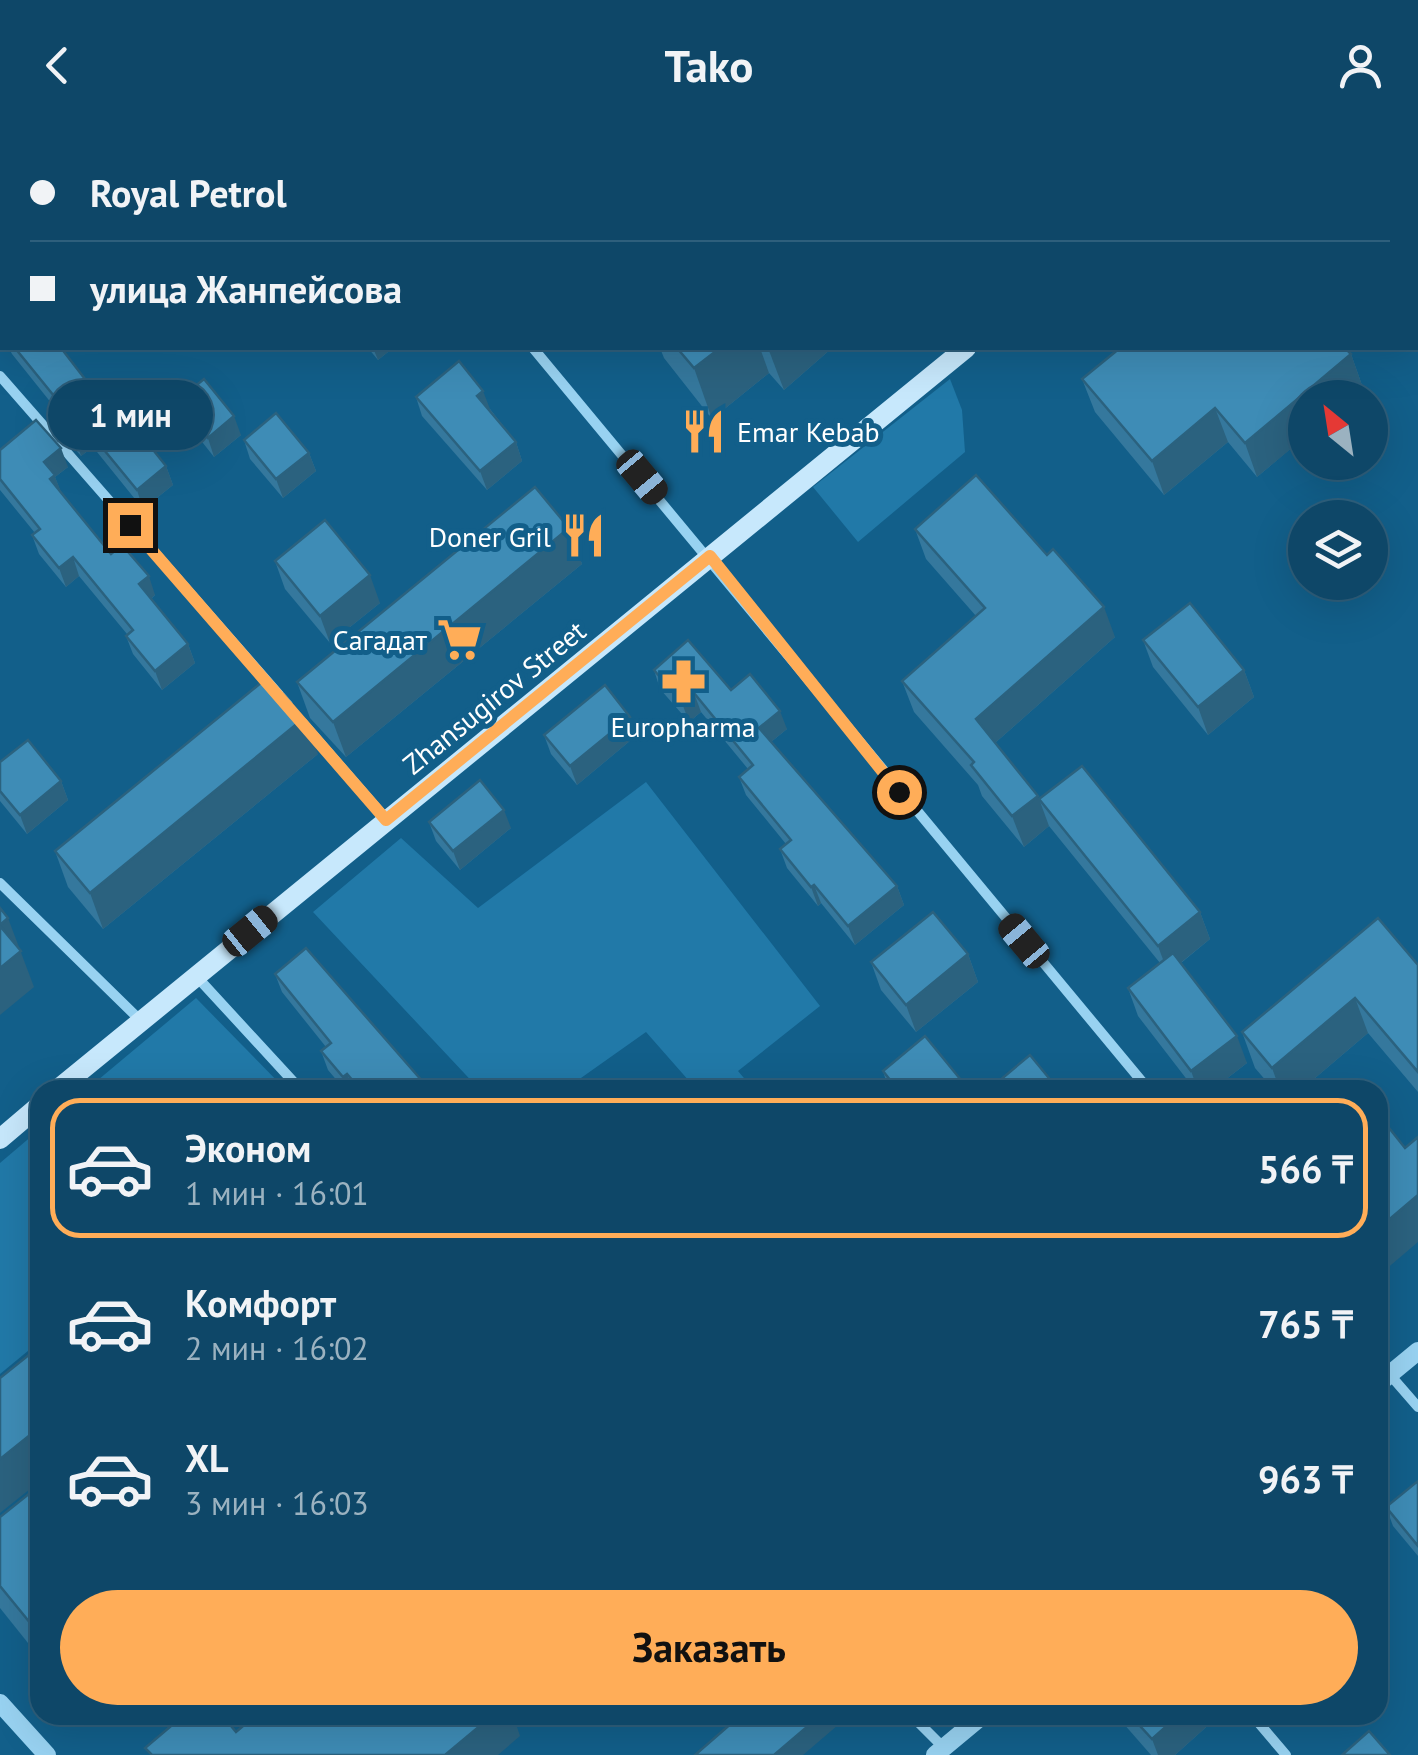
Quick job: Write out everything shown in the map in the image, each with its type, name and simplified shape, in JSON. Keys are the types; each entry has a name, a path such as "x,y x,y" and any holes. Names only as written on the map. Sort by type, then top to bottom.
{"main road":[{"name":"Zhansugirov Street","path":"70,1080 964,350"},
{"path":"0,1139 30,1114"}],"street":[{"path":"535,350 710,556 923,822 1141,1080"},
{"path":"0,376 386,820"},
{"path":"0,883 140,1020"},
{"path":"195,975 292,1080"},
{"path":"1388,1369 1418,1351"},
{"path":"1388,1380 1418,1408"},
{"path":"0,1703 48,1755"},
{"path":"918,1725 939,1751 971,1725"},
{"path":"1260,1725 1286,1755"}],"shaded area":[{"path":"950,379 962,410 965,452 858,542 813,487"},
{"path":"646,782 820,1006 738,1071 746,1080 688,1080 646,1032 578,1080 471,1080 313,912 401,838 478,908"},
{"path":"196,998 276,1080 98,1080"},
{"path":"30,1138 30,1349 0,1374 0,1163"}],"building":[{"path":"17,350 63,350 126,432 134,426 166,466 137,490 86,428 75,437 50,409 54,396"},
{"path":"679,350 717,350 694,368"},
{"path":"1118,350 1347,350 1351,354 1320,380 1288,380 1288,407 1245,443 1215,408 1152,461 1082,379"},
{"path":"459,361 483,391 477,396 516,442 480,471 416,397"},
{"path":"204,379 234,416 208,438 177,401"},
{"path":"276,413 309,453 276,479 244,440"},
{"path":"36,420 61,448 44,462 55,475 50,479 111,554 122,545 149,576 139,584 188,644 155,671 126,636 133,630 73,557 59,568 32,535 40,529 0,479 0,450"},
{"path":"976,475 1047,555 1053,549 1104,607 976,719 1038,796 1012,816 971,765 974,762 902,681 985,608 915,529"},
{"path":"535,487 569,528 333,722 297,682"},
{"path":"325,520 370,575 320,616 275,561"},
{"path":"1190,603 1244,670 1198,707 1143,640"},
{"path":"688,640 731,690 750,674 780,711 759,728 897,886 848,926 780,849 791,840 739,777 753,765 694,693 682,703 654,670"},
{"path":"262,682 276,699 283,694 304,718 90,893 55,851"},
{"path":"605,685 630,717 570,766 544,735"},
{"path":"28,740 61,781 20,815 0,791 0,762"},
{"path":"1082,766 1200,912 1158,946 1039,799"},
{"path":"480,780 504,810 453,851 429,822"},
{"path":"0,908 8,918 0,925"},
{"path":"933,912 968,954 906,1005 871,962"},
{"path":"1378,918 1418,965 1418,1072 1355,998 1272,1068 1242,1032"},
{"path":"0,926 21,951 0,968"},
{"path":"306,948 421,1080 352,1080 347,1074 343,1077 321,1051 331,1043 275,974"},
{"path":"1173,953 1237,1036 1191,1071 1128,988"},
{"path":"925,1036 961,1080 890,1080 883,1071"},
{"path":"1030,1055 1051,1080 1000,1080"},
{"path":"1388,1127 1405,1148 1418,1137 1418,1195 1388,1220"},
{"path":"30,1354 30,1435 0,1459 0,1378"},
{"path":"1418,1481 1418,1546 1388,1509"},
{"path":"30,1493 30,1623 0,1586 0,1517"},
{"path":"172,1725 230,1725 236,1732 244,1725 481,1725 445,1755 152,1755 145,1748"},
{"path":"730,1725 809,1725 774,1755 695,1755"},
{"path":"1139,1725 1168,1725 1152,1739"},
{"path":"1369,1731 1390,1755 1342,1755"}],"place":[{"name":"Emar Kebab","path":"704,431"},
{"name":"Doner Gril","path":"584,536"},
{"name":"Сагадат","path":"460,639"},
{"name":"Europharma","path":"683,681"}],"route":[{"path":"130,525 386,820 710,556 899,792"}]}
